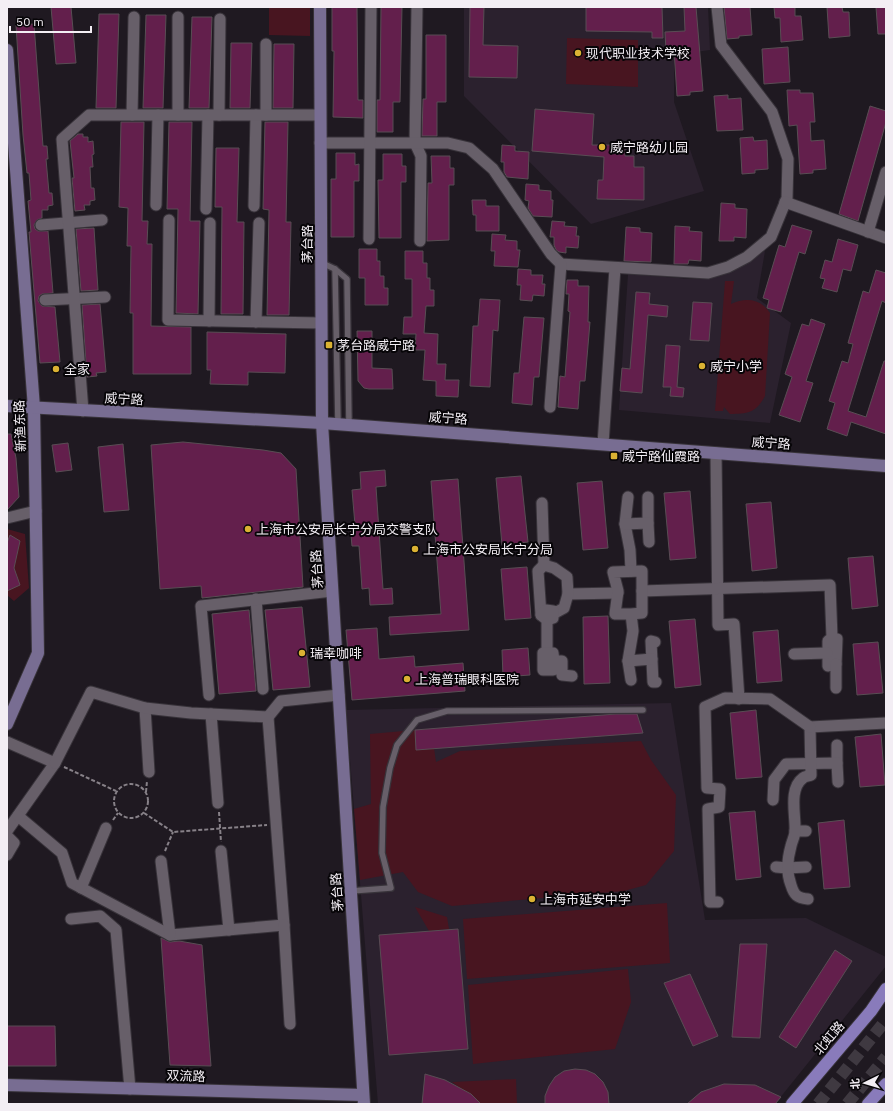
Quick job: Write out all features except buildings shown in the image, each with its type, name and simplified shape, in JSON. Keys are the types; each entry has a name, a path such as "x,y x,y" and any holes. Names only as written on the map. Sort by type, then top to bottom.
{"main road":[{"name":"北虹路","path":"792,1104 881,1004 886,989"},
{"path":"868,1104 883,1090"}],"street":[{"name":"茅台路","path":"320,7 322,423 364,1100"},
{"path":"369,239 371,7"},
{"path":"417,7 415,143 421,156 420,241"},
{"path":"320,143 448,143 469,148 493,169 551,254 561,264 708,273 728,267 746,257 771,237 787,198 788,159 772,112 721,45 717,7"},
{"path":"132,115 134,17"},
{"path":"178,17 178,115"},
{"path":"206,209 220,20"},
{"path":"254,206 266,44"},
{"name":"新渔东路","path":"7,50 34,408 38,653 7,724"},
{"path":"83,411 62,139 89,115 320,116"},
{"path":"156,205 158,115"},
{"path":"868,232 886,172"},
{"path":"785,202 886,238"},
{"path":"41,225 102,220"},
{"path":"169,220 168,320 321,322"},
{"path":"209,321 210,223"},
{"path":"256,322 259,223"},
{"path":"550,407 561,264"},
{"path":"603,444 615,268"},
{"path":"45,300 105,297"},
{"name":"威宁路","path":"7,406 343,424 886,466"},
{"path":"716,453 718,625 734,624 739,699"},
{"path":"628,497 625,524 630,550 630,571"},
{"path":"648,497 649,542"},
{"path":"542,503 549,567 546,578 539,578 547,616 550,657 562,661 562,676 572,676"},
{"path":"7,518 36,511"},
{"path":"625,524 648,523"},
{"path":"547,616 564,608 568,594 567,577 549,567"},
{"path":"630,571 642,571 642,613 615,614 618,593 613,572 630,571"},
{"path":"642,591 830,585 832,638 828,641 828,666 836,664"},
{"path":"210,695 201,606 332,591"},
{"path":"568,594 618,593"},
{"path":"256,600 263,689"},
{"path":"631,614 632,631 628,661 631,680"},
{"path":"832,638 837,639 836,688"},
{"path":"655,642 651,641 653,682 656,682"},
{"path":"794,654 828,653"},
{"path":"628,661 652,659"},
{"path":"7,831 56,764 90,692 145,708 211,714 268,716"},
{"path":"290,1024 268,716 281,700 339,696"},
{"path":"718,902 710,902 708,809 719,807 720,789 707,788 705,707 725,698 770,699 810,727 886,723"},
{"path":"145,708 149,772"},
{"path":"211,714 218,803"},
{"path":"781,868 800,831 793,814 797,785 803,778 811,775 810,727"},
{"path":"7,742 56,764"},
{"path":"837,745 838,782"},
{"path":"773,800 774,780 786,764 837,763"},
{"path":"18,816 62,853 72,883 170,935 284,924"},
{"path":"81,888 106,828"},
{"path":"7,836 14,843 7,855"},
{"path":"221,851 229,930"},
{"path":"161,861 170,935"},
{"path":"781,868 806,867"},
{"path":"781,868 788,878 794,893 800,898 808,899"},
{"path":"71,919 100,916 116,930 130,1089"},
{"name":"双流路","path":"7,1085 364,1100"}],"lane":[{"path":"321,262 335,269 347,279 343,424"},
{"path":"335,269 343,424"},
{"path":"351,891 391,888 382,853 383,807 390,768 397,745 417,720 447,711 642,710"}],"path":[{"path":"56,764 116,791"},
{"path":"126,784 137,785 142,788 146,792 148,803 144,813 139,817 128,818 118,813 114,802 116,791 126,784"},
{"path":"218,803 220,828"},
{"path":"144,813 172,832 276,825"},
{"path":"161,861 172,832"}],"shaded area":[{"path":"269,7 310,7 310,36 269,35"},
{"path":"464,7 708,7 710,50 674,55 674,102 704,191 591,224 464,96"},
{"path":"567,38 638,40 638,87 566,84"},
{"name":"威宁小学","path":"765,251 757,298 791,323 770,423 619,410 628,274 691,279 712,277 734,270"},
{"path":"725,281 734,281 731,304 742,300 758,302 770,313 765,396 762,402 755,409 742,414 730,414 724,407 723,411 715,411"},
{"path":"7,529 25,534 29,588 14,601 7,595"},
{"name":"上海市延安中学","path":"671,703 705,920 806,918 886,957 886,966 775,1104 378,1104 346,710"},
{"path":"415,730 434,748 436,762 460,751 641,741 651,760 676,795 674,851 646,885 624,891 452,906 418,892 403,872 360,880 354,809 371,804 370,734"},
{"path":"667,903 670,963 467,979 463,919"},
{"path":"415,907 447,917 449,929 429,931"},
{"path":"628,969 631,1002 615,1049 473,1064 468,985"},
{"path":"516,1079 517,1104 481,1104 452,1082"}],"tunnel":[{"path":"818,1104 886,1020"},
{"path":"847,1104 886,1057"}],"place":[{"name":"现代职业技术学校","path":"578,53"},
{"name":"威宁路幼儿园","path":"602,147"},
{"name":"茅台路威宁路","path":"329,345"},
{"name":"威宁小学","path":"702,366"},
{"name":"全家","path":"56,369"},
{"name":"威宁路仙霞路","path":"614,456"},
{"name":"上海市公安局长宁分局交警支队","path":"248,529"},
{"name":"上海市公安局长宁分局","path":"415,549"},
{"name":"瑞幸咖啡","path":"302,653"},
{"name":"上海普瑞眼科医院","path":"407,679"},
{"name":"上海市延安中学","path":"532,899"}]}
